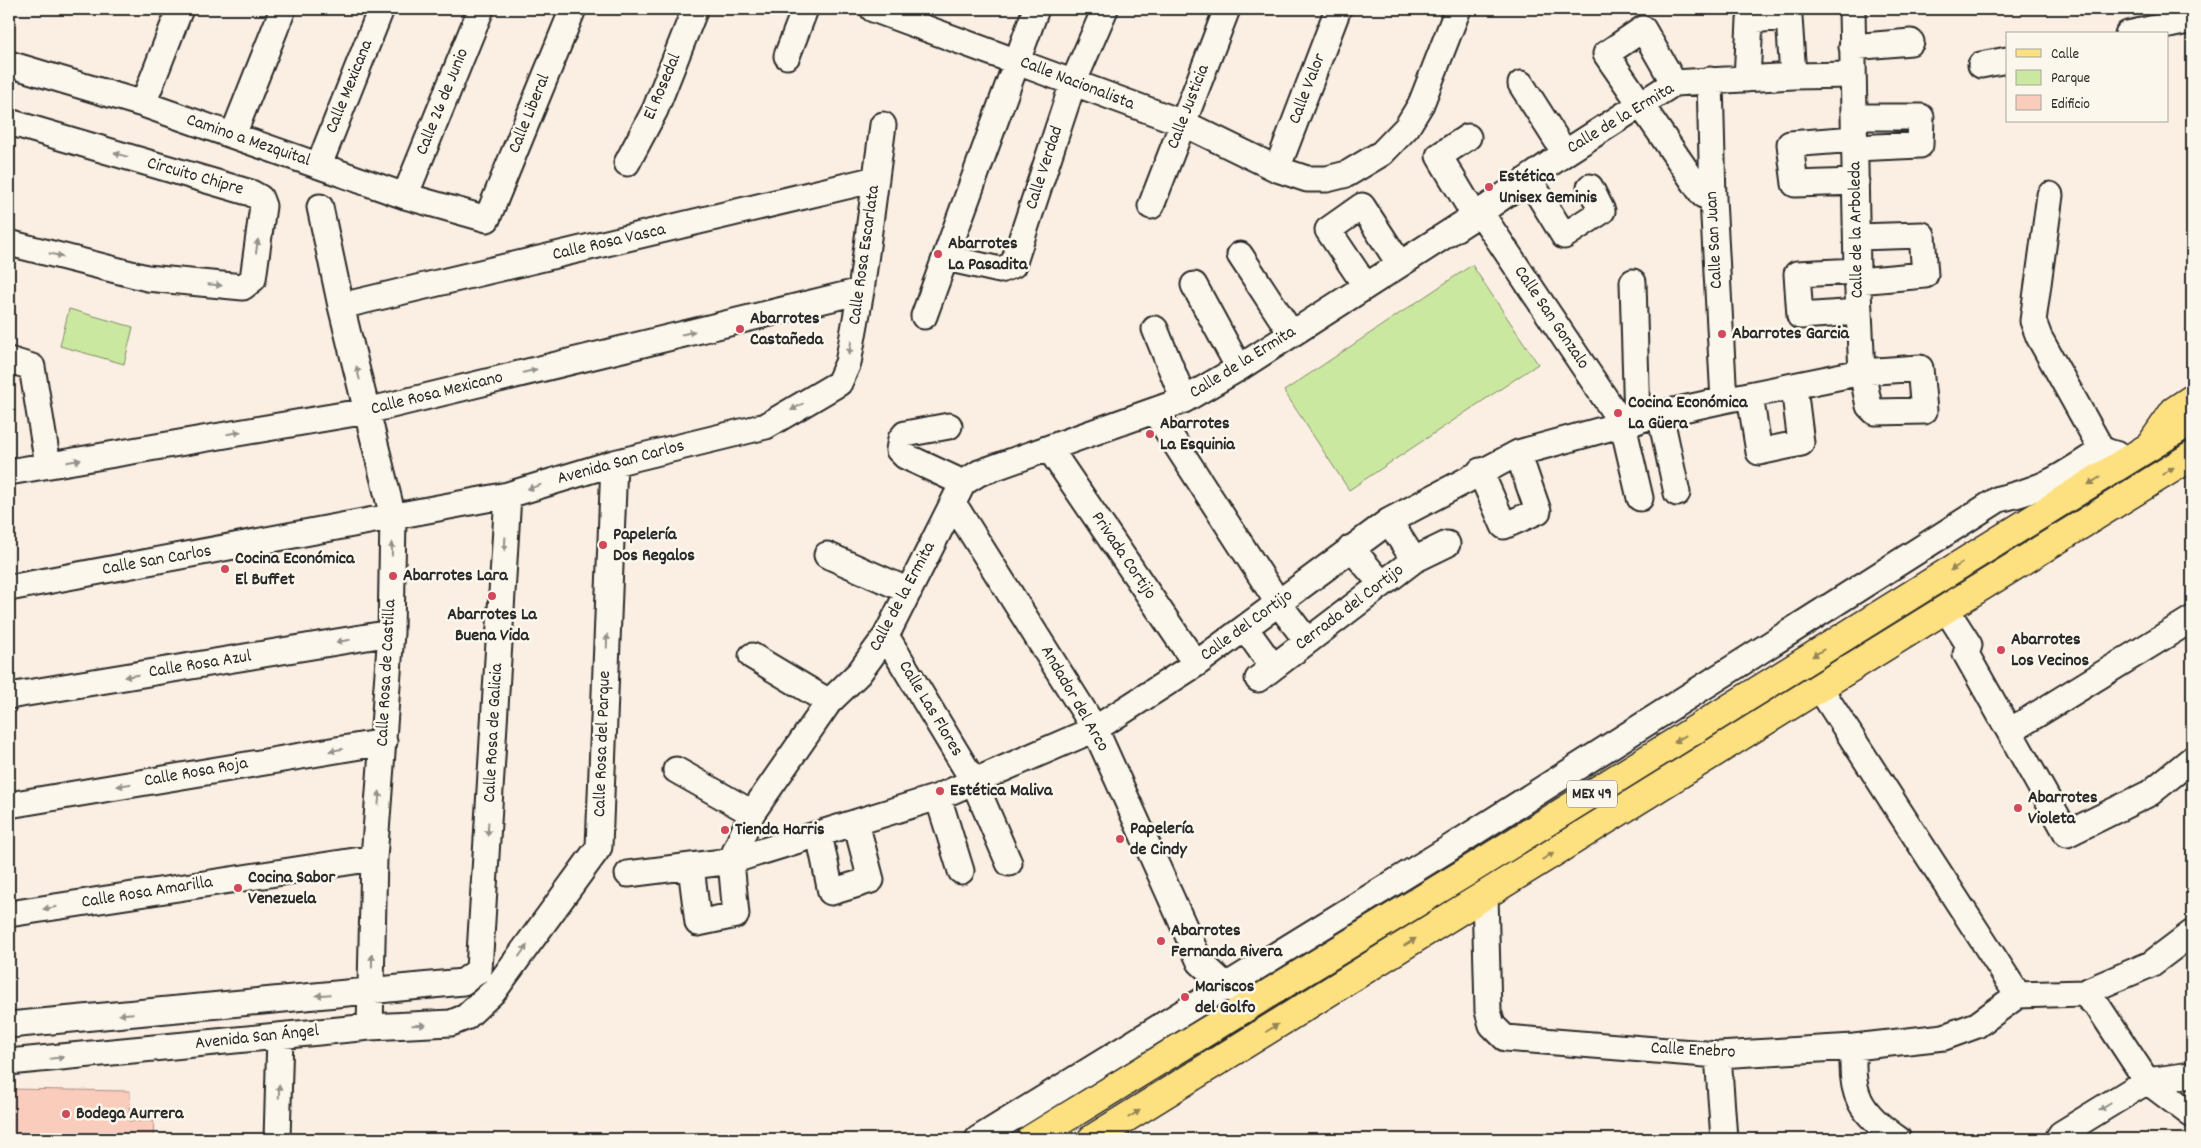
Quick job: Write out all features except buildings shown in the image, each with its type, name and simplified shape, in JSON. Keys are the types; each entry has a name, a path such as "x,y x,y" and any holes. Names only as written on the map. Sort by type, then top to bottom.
{"main road":[{"path":"2140,452 2174,411 2192,399"},
{"name":"MEX 49","path":"1038,1135 1460,876 2192,420"},
{"name":"MEX 49","path":"1092,1139 2192,456"},
{"path":"1156,1062 1172,1090"}],"street":[{"path":"143,104 180,9"},
{"path":"232,135 283,9"},
{"name":"Calle Mexicana","path":"318,165 381,9"},
{"name":"Calle 26 de Junio","path":"405,196 481,9"},
{"name":"Calle Liberal","path":"487,219 573,9"},
{"name":"El Rosedal","path":"627,163 655,110 695,9"},
{"path":"787,56 805,9"},
{"name":"Calle Nacionalista","path":"873,9 916,17 1073,83 1183,123 1277,169 1307,179 1327,179 1347,174 1382,153 1407,127 1421,104 1458,9"},
{"path":"924,316 1036,9"},
{"name":"Calle Verdad","path":"946,258 1000,270 1013,265 1073,83 1105,9"},
{"name":"Calle Justicia","path":"1151,206 1227,9"},
{"name":"Calle Valor","path":"1277,169 1338,9"},
{"name":"Calle de la Arboleda","path":"1852,9 1862,372 1869,406 1875,412"},
{"path":"1746,79 1750,20 1790,16 1793,76"},
{"path":"2137,32 2192,20"},
{"path":"1674,83 1642,29 1606,54 1642,103 1703,195 1713,199"},
{"path":"1852,47 1911,42"},
{"path":"1982,65 2006,60"},
{"name":"Camino a Mezquital","path":"9,64 143,104 405,196 487,219"},
{"name":"Calle de la Ermita","path":"731,862 752,813 829,702 859,673 886,636 958,493 979,472 1155,412 1184,400 1239,368 1477,214 1565,152 1674,83 1793,76 1853,75"},
{"name":"Calle San Juan","path":"1710,80 1713,199 1724,400"},
{"path":"1521,84 1565,152"},
{"name":"Circuito Chipre","path":"9,122 251,193 260,198 263,206 253,279 243,287 147,278 9,243"},
{"name":"Calle Rosa Escarlata","path":"839,383 848,363 861,291 883,125"},
{"path":"1674,151 1711,131"},
{"path":"1855,135 1790,144 1795,184 1856,182"},
{"name":"Calle San Gonzalo","path":"1468,137 1439,156 1477,214 1630,423"},
{"name":"Calle Rosa Vasca","path":"341,306 876,179"},
{"path":"1529,179 1564,236 1602,211 1590,187"},
{"path":"2050,195 2033,321 2039,337 2102,450"},
{"path":"1365,285 1328,230 1362,206 1399,263"},
{"name":"Calle Rosa de Castilla","path":"320,207 341,306 393,517 391,634 374,858 370,1027"},
{"path":"1857,237 1922,235 1924,275 1858,276 1797,274 1800,316 1859,312"},
{"path":"1240,255 1291,333"},
{"path":"1633,282 1630,423 1640,498"},
{"path":"1194,285 1239,368"},
{"name":"Calle Rosa Mexicano","path":"9,472 368,411 861,291"},
{"path":"1155,329 1184,400"},
{"path":"9,360 32,367 48,465"},
{"name":"Calle del Cortijo","path":"628,874 731,862 938,797 1095,729 1196,664 1389,521 1480,471 1518,453 1660,414 1724,400 1862,372 1920,368 1924,411 1875,412"},
{"name":"Avenida San Carlos","path":"393,517 508,495 614,463 766,426 839,383"},
{"path":"1750,396 1759,452 1801,443 1794,387"},
{"path":"1155,412 1279,604 1307,641"},
{"path":"1660,414 1677,493"},
{"path":"949,426 905,434 901,439 899,450 958,493"},
{"name":"Privada Cortijo","path":"1049,448 1196,664"},
{"path":"978,1139 1445,851 1999,499 2029,493 2058,479 2102,450 2140,452"},
{"path":"1480,471 1504,526 1538,511 1518,453"},
{"path":"1635,470 1670,461"},
{"name":"Calle Rosa del Parque","path":"494,990 599,847 614,463"},
{"name":"Andador del Arco","path":"958,493 1095,729 1200,962 1227,987 1260,999"},
{"path":"2029,493 2054,506"},
{"name":"Calle Rosa de Galicia","path":"480,970 508,495"},
{"name":"Calle San Carlos","path":"9,588 393,517"},
{"path":"1389,521 1414,560"},
{"name":"Cerrada del Cortijo","path":"1245,628 1265,673 1380,584 1414,560 1447,544"},
{"path":"1351,548 1380,584"},
{"path":"827,555 908,591"},
{"path":"1940,612 1961,645 2067,834 2150,793 2192,759"},
{"path":"2010,731 2192,619"},
{"name":"Calle Rosa Azul","path":"9,696 391,634"},
{"name":"Calle Las Flores","path":"886,636 974,782 1009,863"},
{"path":"752,656 829,702"},
{"path":"1819,687 2018,995 2083,993 2151,964 2192,933"},
{"name":"Calle Rosa Roja","path":"9,805 384,742"},
{"path":"676,770 752,813"},
{"path":"938,797 961,871"},
{"path":"1511,809 1527,834"},
{"path":"819,834 831,892 870,880 856,823"},
{"path":"1445,851 1460,876"},
{"name":"Calle Rosa Amarilla","path":"9,914 374,858"},
{"path":"691,867 698,923 736,914 731,862"},
{"name":"Calle Enebro","path":"1485,895 1488,1011 1492,1025 1505,1038 1718,1055 1854,1047 1944,1037 1977,1025 2018,995"},
{"name":"Andador del Arco","path":"1156,1062 1170,1040 1191,1023 1200,995 1200,962"},
{"path":"480,970 494,990"},
{"name":"Avenida San Ángel","path":"9,1025 463,982 480,970"},
{"name":"Avenida San Ángel","path":"9,1062 370,1027 451,1024 466,1017 494,990"},
{"path":"2083,993 2099,1008 2147,1081 2192,1115"},
{"path":"167,1010 169,1047"},
{"path":"277,1139 280,1036"},
{"path":"1854,1047 1852,1072 1859,1102 1881,1127 1898,1139"},
{"path":"1718,1055 1724,1139"},
{"path":"2058,1139 2061,1134 2147,1081 2192,1075"},
{"path":"1030,1107 1038,1135"}],"green space":[{"path":"1472,265 1538,364 1349,490 1284,391"},
{"path":"69,309 133,327 124,364 60,346"}],"place":[{"name":"Estética Unisex Geminis","path":"1489,187"},
{"name":"Abarrotes La Pasadita","path":"938,254"},
{"name":"Abarrotes Castañeda","path":"740,329"},
{"name":"Abarrotes Garcia","path":"1722,334"},
{"name":"Cocina Económica La Güera","path":"1618,413"},
{"name":"Abarrotes La Esquinia","path":"1150,434"},
{"name":"Papelería Dos Regalos","path":"603,545"},
{"name":"Cocina Económica El Buffet","path":"225,569"},
{"name":"Abarrotes Lara","path":"393,576"},
{"name":"Abarrotes La Buena Vida","path":"492,596"},
{"name":"Abarrotes Los Vecinos","path":"2001,650"},
{"name":"Estética Maliva","path":"940,791"},
{"name":"Abarrotes Violeta","path":"2018,808"},
{"name":"Tienda Harris","path":"725,830"},
{"name":"Papelería de Cindy","path":"1120,839"},
{"name":"Cocina Sabor Venezuela","path":"238,888"},
{"name":"Abarrotes Fernanda Rivera","path":"1161,941"},
{"name":"Mariscos del Golfo","path":"1185,997"},
{"name":"Bodega Aurrera","path":"66,1114"}]}
